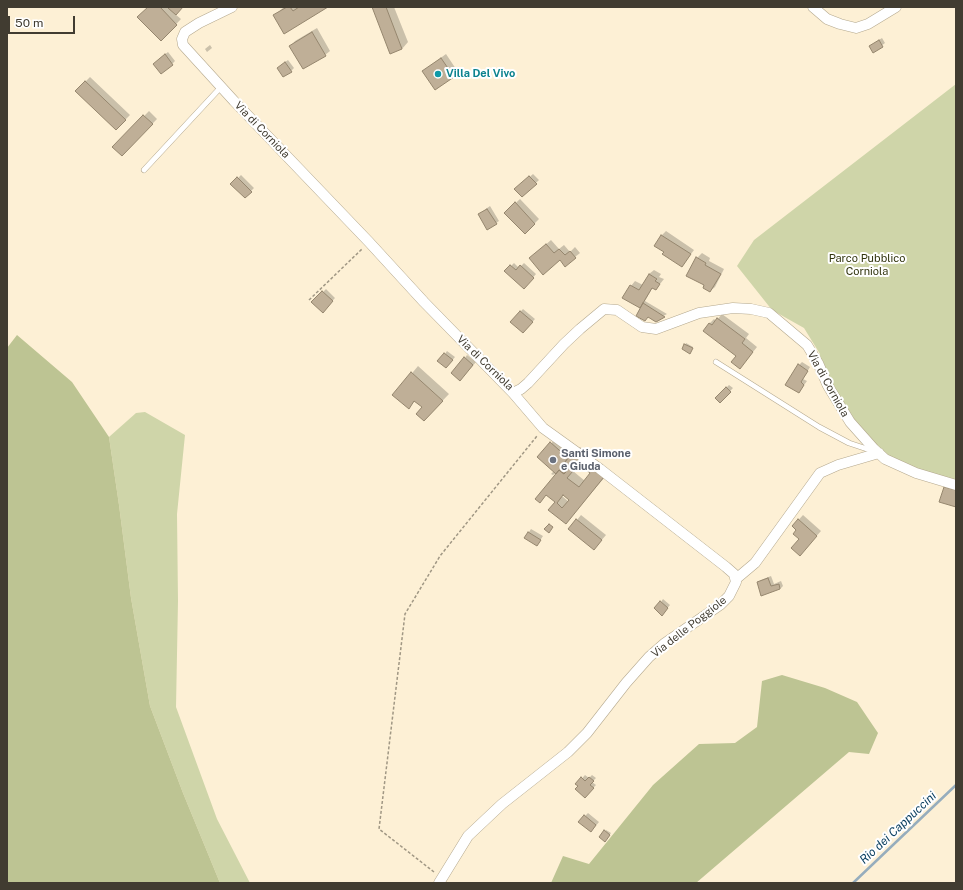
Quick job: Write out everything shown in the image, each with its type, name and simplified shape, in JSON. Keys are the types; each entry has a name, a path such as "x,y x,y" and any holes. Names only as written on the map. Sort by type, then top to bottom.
{"street":[{"name":"Via di Corniola","path":"232,7 199,23 185,32 182,39 183,44 221,87 369,242 424,302 514,392 521,389 528,383 580,329 604,309 617,310 642,327 656,329 699,313 733,308 751,309 769,313 807,345 818,363 828,386 850,422 878,453 885,459 916,472 956,485"},
{"path":"813,7 827,19 856,28 868,24 896,7"},
{"path":"514,392 543,428 600,469 726,567 734,574 736,579 755,563 820,473 838,464 878,453"},
{"name":"Via delle Poggiole","path":"440,881 468,836 502,804 568,752 592,728 626,683 649,657 665,643 720,605 733,590 736,579"}],"lane":[{"path":"144,170 221,87"},
{"path":"716,362 819,427 849,443 878,453"}],"path":[{"path":"309,300 369,242"},
{"path":"440,881 379,829 406,614 440,556 543,428"}],"green space":[{"name":"Parco Pubblico Corniola","path":"956,84 956,485 879,453 850,422 818,363 820,354 804,328 772,310 737,266 754,240"},
{"path":"17,335 72,382 109,437 131,598 150,706 183,793 220,883 7,883 7,348"},
{"path":"145,412 185,435 177,514 178,601 176,707 217,819 250,883 220,883 183,793 150,706 131,598 109,437 136,413"},
{"path":"782,675 825,688 857,702 878,733 869,754 849,752 696,883 551,883 563,856 589,864 653,785 699,744 735,743 757,727 762,681"}],"building":[{"path":"148,7 160,7 177,25 161,41 137,17"},
{"path":"183,7 176,15 168,8"},
{"path":"287,7 290,7 293,11 299,7 328,7 284,34 273,15"},
{"path":"372,7 386,7 402,49 390,54"},
{"path":"312,32 326,56 303,69 289,46"},
{"path":"879,40 883,47 873,53 869,46"},
{"path":"165,54 173,65 161,74 153,64"},
{"name":"Villa Del Vivo","path":"441,58 454,77 435,90 422,71"},
{"path":"285,62 292,72 283,77 277,68"},
{"path":"85,81 126,120 116,130 75,91"},
{"path":"143,115 153,124 122,156 112,147"},
{"path":"529,176 537,184 522,197 514,189"},
{"path":"237,177 252,192 245,198 230,184"},
{"path":"515,202 535,224 525,234 504,213"},
{"path":"487,209 497,224 487,230 478,214"},
{"path":"661,235 691,254 682,267 662,254 664,252 654,246"},
{"path":"546,244 554,253 559,249 565,255 570,251 576,258 565,267 560,260 543,275 529,258"},
{"path":"696,257 706,263 705,265 721,274 710,292 703,288 704,285 686,276"},
{"path":"510,265 516,270 520,265 534,278 524,289 504,271"},
{"path":"649,274 657,279 655,281 660,284 656,290 652,288 640,308 622,298 630,285 639,290"},
{"path":"322,291 333,301 323,313 311,302"},
{"path":"643,303 665,317 656,322 648,317 645,321 636,316"},
{"path":"520,311 533,322 523,333 510,322"},
{"path":"717,318 745,339 742,343 753,352 740,369 731,362 736,356 703,331 709,323 712,325"},
{"path":"684,344 693,348 690,354 682,349"},
{"path":"444,353 453,360 446,368 437,361"},
{"path":"464,357 473,365 460,381 451,373"},
{"path":"798,364 808,371 801,382 804,385 799,393 785,385"},
{"path":"411,372 443,401 424,421 416,414 422,407 414,401 409,409 392,395"},
{"path":"726,387 731,392 720,403 715,398"},
{"name":"Santi Simone e Giuda","path":"550,442 568,458 565,462 571,466 564,474 559,470 556,474 537,457"},
{"path":"573,452 604,477 566,524 548,510 555,502 546,495 540,503 535,499 559,470 564,474 571,466 565,462","holes":["579,464 590,473 579,487 567,478","563,495 569,500 562,508 557,503"]},
{"path":"944,487 956,490 956,507 939,502"},
{"path":"576,519 602,540 594,550 568,529"},
{"path":"798,519 817,536 800,556 791,548 799,539 793,534 796,530 792,526"},
{"path":"549,524 553,527 549,533 544,529"},
{"path":"528,532 541,540 537,546 524,538"},
{"path":"768,578 771,586 779,584 780,589 761,596 757,582"},
{"path":"660,601 668,608 662,616 654,608"},
{"path":"581,777 585,781 589,777 594,781 590,785 594,788 585,798 575,789 578,786 575,784"},
{"path":"584,815 596,825 591,832 578,822"},
{"path":"604,830 610,835 605,842 599,837"}],"waterway":[{"name":"Rio dei Cappuccini","path":"853,883 956,785"}],"place":[{"name":"Villa Del Vivo","path":"438,74"},
{"name":"Santi Simone e Giuda","path":"553,460"}]}
